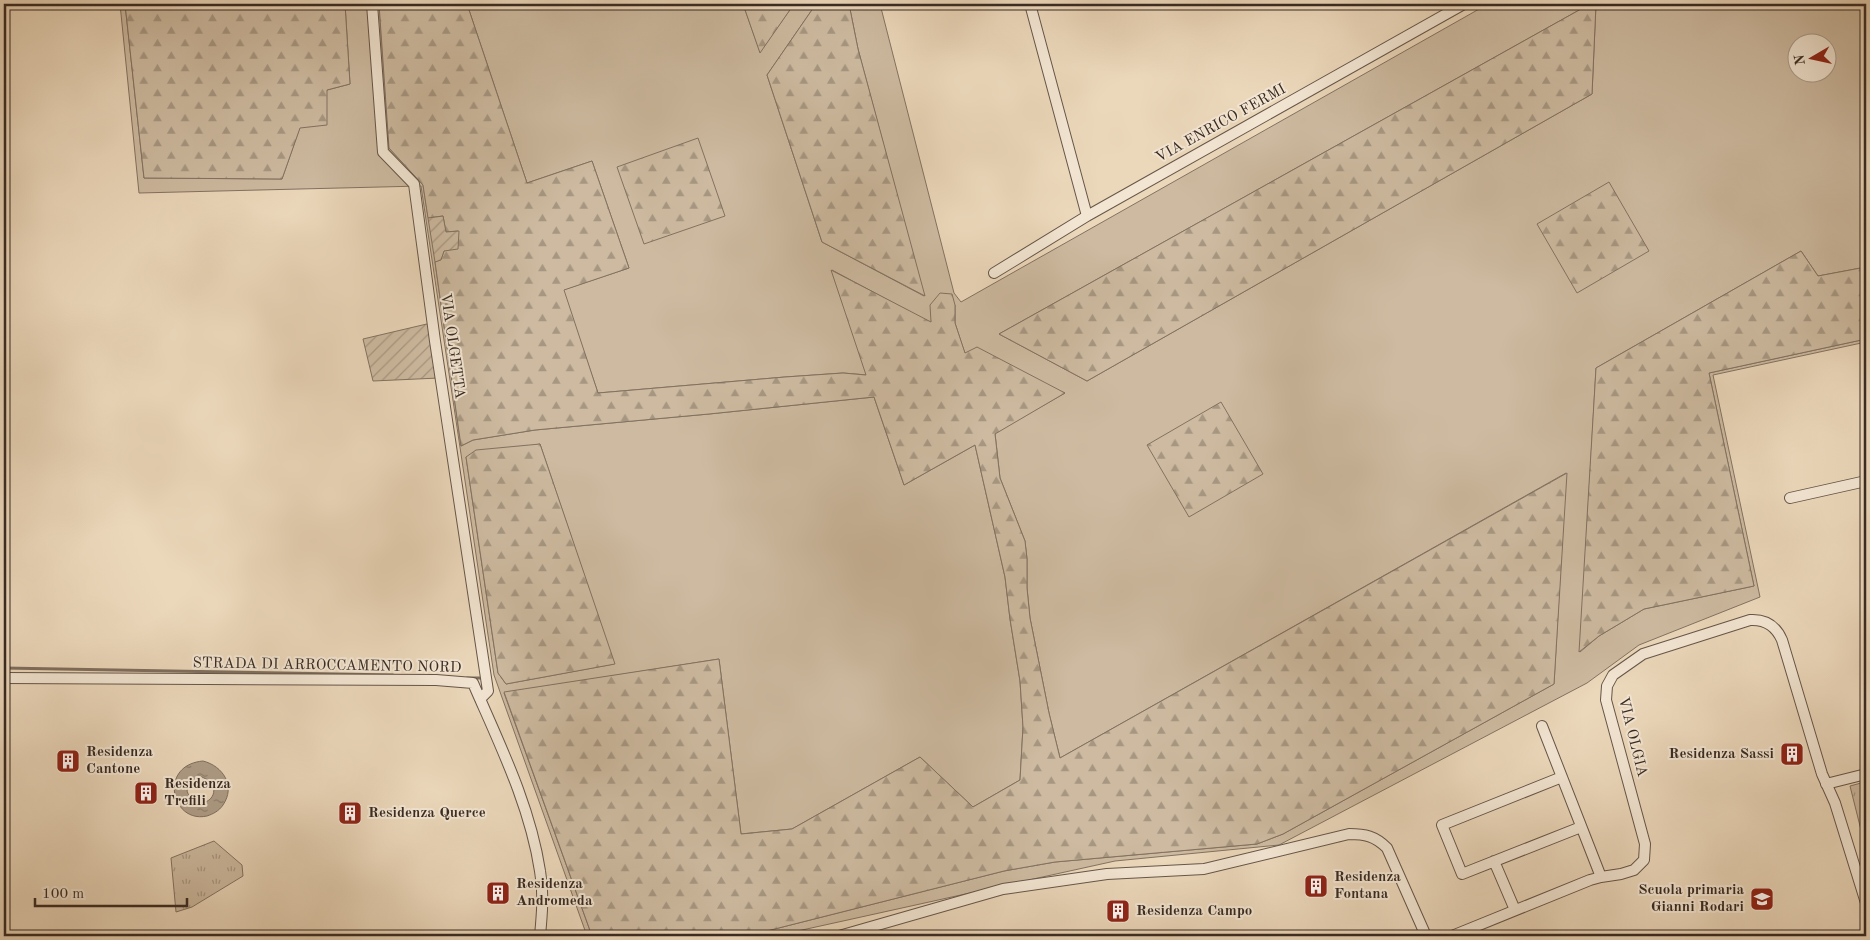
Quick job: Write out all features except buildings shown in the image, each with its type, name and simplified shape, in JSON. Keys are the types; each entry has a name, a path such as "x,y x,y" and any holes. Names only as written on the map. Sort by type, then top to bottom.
{"street":[{"name":"VIA OLGETTA","path":"372,4 383,152 414,184 435,341 488,691 480,699"},
{"path":"1030,4 1087,216"},
{"name":"VIA ENRICO FERMI","path":"994,272 1087,216 1464,4"},
{"path":"1790,498 1866,481"},
{"name":"VIA OLGIA","path":"1452,936 1601,877 1634,870 1642,864 1646,856 1645,844 1608,709 1606,694 1609,681 1613,675 1643,654 1750,620 1765,621 1779,632 1782,640 1826,784"},
{"name":"STRADA DI ARROCCAMENTO NORD","path":"4,678 436,680 473,683 503,748 533,838 540,871 542,893 540,936"},
{"path":"1542,726 1601,877"},
{"path":"1866,774 1826,784 1835,803 1866,900"},
{"path":"1562,777 1442,825 1462,874 1581,826"},
{"path":"839,936 1003,889 1107,874 1204,869 1349,834 1365,834 1377,839 1387,848 1426,936"},
{"path":"1494,861 1515,910"}],"green space":[{"path":"120,4 125,4 144,178 282,179 300,127 327,90 350,84 345,4 379,4 389,148 423,185 428,217 443,216 458,249 435,262 461,446 473,440 535,430 874,397 904,485 975,445 1005,577 1020,681 1023,727 1020,780 973,807 920,757 792,829 741,834 719,659 504,693 592,936 587,936 494,675 421,186 139,193","holes":["540,444 614,664 506,684 498,673 466,457"]},
{"path":"125,4 345,4 350,84 327,90 327,125 300,128 282,179 144,178"},
{"path":"379,4 467,4 527,183 592,161 629,268 564,290 598,393 843,373 866,375 831,270 931,322 930,305 940,293 952,294 955,305 955,323 965,353 977,347 1065,393 995,434 1000,478 1025,541 1030,618 1060,758 1567,473 1554,684 1283,834 1257,844 1055,862 1004,871 747,936 592,936 504,692 719,659 741,834 792,829 920,757 973,807 1020,780 1023,727 1020,681 1005,577 975,445 904,485 874,397 535,430 473,440 461,446 435,262 441,259 444,251 458,231 446,232 443,216 428,218 423,185 389,148"},
{"path":"467,4 743,4 760,52 794,4 816,4 767,75 822,242 924,296 858,49 849,4 880,4 954,293 961,302 1488,4 1590,4 999,334 1087,381 1592,94 1596,4 1866,4 1866,267 1818,276 1801,251 1596,368 1580,652 1599,636 1644,609 1754,586 1709,373 1866,339 1866,342 1713,375 1760,597 1639,645 1587,683 1279,845 1115,861 775,936 747,936 1004,871 1055,862 1257,844 1283,834 1554,684 1566,473 1060,758 1030,618 1025,541 1000,478 995,433 1065,393 965,354 955,323 955,305 931,323 832,270 867,375 843,373 598,393 563,290 629,268 592,161 527,183"},
{"path":"743,4 794,4 760,53"},
{"path":"816,4 849,4 858,49 925,296 822,242 767,75"},
{"path":"1590,4 1596,4 1592,94 1087,381 999,334"},
{"path":"698,138 725,216 644,244 617,167"},
{"path":"1609,182 1649,251 1577,293 1537,224"},
{"path":"443,216 446,232 459,231 458,249 444,251 441,260 435,262 428,218"},
{"path":"1801,251 1818,276 1866,267 1866,339 1709,373 1754,586 1644,609 1599,636 1579,652 1596,368"},
{"path":"431,323 439,378 373,381 363,339"},
{"path":"1221,402 1263,474 1189,517 1147,445"},
{"path":"540,444 615,664 506,684 498,673 466,457 476,450"},
{"path":"1861,783 1866,805 1866,850 1850,786"},
{"path":"214,841 242,865 243,876 192,907 176,912 171,858"}],"water":[{"path":"203,761 222,772 228,784 228,791 227,798 218,811 207,816 195,816 185,811 178,803 175,793 175,782 180,772 189,765","holes":["200,776 210,781 213,788 211,798 201,803 191,798 187,791 190,782"]}],"waterway":[{"path":"4,668 393,675"},
{"path":"467,678 481,678"}],"place":[{"name":"Residenza Sassi","path":"1792,754"},
{"name":"Residenza Cantone","path":"68,761"},
{"name":"Residenza Trefili","path":"146,793"},
{"name":"Residenza Querce","path":"350,813"},
{"name":"Residenza Fontana","path":"1316,886"},
{"name":"Residenza Andromeda","path":"498,893"},
{"name":"Scuola primaria Gianni Rodari","path":"1762,899"},
{"name":"Residenza Campo","path":"1118,911"}]}
